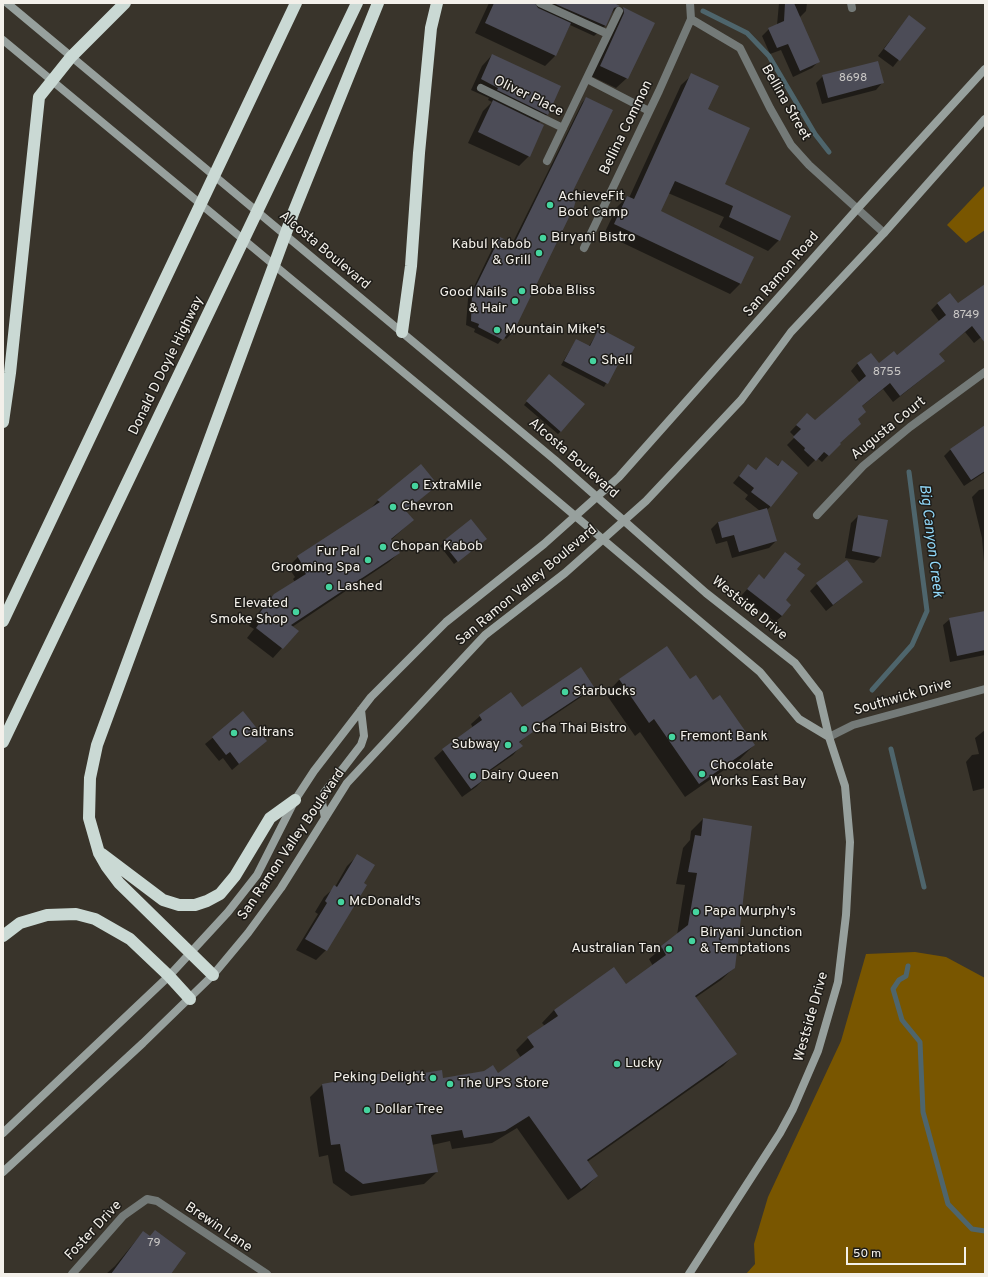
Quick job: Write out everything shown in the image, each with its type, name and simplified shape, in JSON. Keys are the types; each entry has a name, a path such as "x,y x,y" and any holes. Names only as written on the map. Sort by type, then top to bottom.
{"highway":[{"path":"3,422 10,373 39,97 71,57 126,3"},
{"path":"3,621 296,3"},
{"name":"Donald D Doyle Highway","path":"3,742 357,3"},
{"path":"213,975 189,954 119,883 107,868 99,853 88,818 90,778 97,745 294,211 378,3"},
{"path":"402,332 411,266 419,154 431,28 437,3"},
{"path":"99,853 163,900 179,905 195,905 220,894 235,876 270,818 295,800"},
{"path":"3,936 20,923 47,915 76,914 95,919 130,939 169,976 190,999"}],"main road":[{"name":"Alcosta Boulevard","path":"7,3 157,130 402,332 597,496 624,521"},
{"path":"3,40 300,285 760,672 799,719 829,737"},
{"name":"San Ramon Road","path":"597,496 619,477 858,208 985,69"},
{"path":"624,521 646,501 741,400 791,332 884,233 985,119"},
{"name":"San Ramon Valley Boulevard","path":"3,1133 169,976 228,912 257,874 295,800 314,771 371,697 446,622 544,544 597,496"},
{"name":"San Ramon Valley Boulevard","path":"3,1172 190,999 213,975 248,933 281,888 347,783 462,657 485,635 565,573 624,521"},
{"name":"Westside Drive","path":"624,521 706,593 795,663 819,694 829,737 845,786 850,842 846,915 838,982 818,1051 793,1109 780,1133 689,1274"},
{"path":"325,818 322,802 324,793 361,745 364,736 361,710"}],"street":[{"path":"540,3 608,34"},
{"path":"690,3 691,19"},
{"name":"Oliver Place","path":"547,161 619,11"},
{"name":"Bellina Common","path":"584,248 691,19"},
{"name":"Bellina Street","path":"691,19 740,48 770,108 792,145 808,165 858,208 884,233"},
{"path":"587,79 649,111"},
{"name":"Oliver Place","path":"481,88 563,128"},
{"name":"Augusta Court","path":"817,515 862,466 910,427 985,372"},
{"name":"Southwick Drive","path":"829,737 853,725 985,689"},
{"name":"Foster Drive","path":"72,1274 123,1216 147,1199 157,1202"},
{"name":"Brewin Lane","path":"157,1202 267,1274"}],"shaded area":[{"path":"985,185 985,230 966,243 947,225"},
{"path":"915,952 946,957 985,978 985,1274 746,1274 755,1264 754,1244 768,1197 841,1041 866,954"}],"building":[{"path":"494,3 535,3 538,8 571,23 556,56 485,23"},
{"path":"553,3 614,3 620,6 614,8 606,26"},
{"path":"785,3 794,3 820,62 800,71 788,44 777,48 768,28 784,21"},
{"path":"623,7 655,23 628,79 600,66 624,13"},
{"path":"909,15 926,28 900,61 884,49"},
{"path":"492,54 561,86 548,115 497,90 498,88 481,79"},
{"path":"878,61 884,83 828,98 822,75"},
{"path":"691,73 719,86 708,109 750,128 725,184 791,216 780,241 729,217 733,206 675,181 661,211 754,257 741,284 614,224 627,196 634,199"},
{"path":"586,97 613,110 570,197 576,200 574,207 512,335 508,333 503,340 478,327 479,324 471,321 472,294 500,237 514,244"},
{"path":"493,100 544,125 530,157 478,132"},
{"path":"985,284 985,343 972,326 939,354 945,361 900,396 890,383 862,406 866,412 858,419 861,424 840,443 841,444 829,456 824,452 816,461 804,450 805,448 793,437 801,429 796,425 807,413 815,420 866,376 857,363 871,353 879,363 894,351 897,355 946,315 937,303 950,293 958,303"},
{"path":"599,328 635,347 628,360 622,357 608,384 564,361 576,339 590,346"},
{"path":"549,374 585,404 561,432 526,401"},
{"path":"985,425 985,471 971,480 950,449"},
{"path":"766,457 778,466 782,460 798,473 771,507 751,492 754,488 739,476 748,464 756,470"},
{"path":"421,464 438,485 406,511 414,520 391,539 400,553 291,625 299,631 283,649 256,628 262,619 258,615 274,594 306,574 302,568 304,567 297,556 380,502 377,500"},
{"path":"767,508 777,541 739,552 734,535 722,538 718,522"},
{"path":"858,515 888,520 881,557 852,551"},
{"name":"Chevron","path":"471,519 487,539 458,562 442,542"},
{"path":"785,552 801,564 797,569 805,575 786,600 791,605 782,616 747,589 759,574 764,579"},
{"path":"847,560 863,582 833,605 816,583"},
{"path":"985,611 985,650 957,656 949,618"},
{"path":"667,646 690,679 696,675 713,700 720,695 755,745 699,784 654,719 649,723 619,679"},
{"path":"581,667 594,687 535,726 537,729 519,742 523,746 484,774 486,778 471,789 442,749 482,720 479,715 511,692 522,707"},
{"name":"Caltrans","path":"243,711 267,741 239,764 230,752 226,755 212,737"},
{"path":"703,818 752,826 735,968 695,996 737,1054 587,1160 598,1176 581,1189 529,1116 505,1131 464,1138 462,1130 431,1135 438,1172 363,1184 345,1171 340,1144 331,1145 322,1084 377,1074 404,1073 423,1070 424,1073 442,1070 443,1078 484,1071 493,1065 498,1073 534,1047 527,1037 558,1016 554,1010 614,967 626,984 666,955 661,946 688,925 697,873 688,872 695,835 701,836"},
{"name":"McDonald's","path":"357,854 375,865 364,883 367,885 327,951 305,939 327,903 325,901 334,885 337,887"},
{"path":"155,1230 186,1253 171,1274 111,1274 143,1231 150,1236"}],"waterway":[{"name":"Big Canyon Creek","path":"703,11 747,33 769,56 815,134 829,152"},
{"name":"Big Canyon Creek","path":"872,690 912,645 927,611 909,472"},
{"name":"Big Canyon Creek","path":"891,749 924,887"},
{"name":"Big Canyon Creek","path":"908,966 906,976 899,980 893,989 902,1020 920,1042 923,1112 948,1204 972,1229 985,1231"}],"place":[{"name":"AchieveFit Boot Camp","path":"550,205"},
{"name":"Biryani Bistro","path":"543,238"},
{"name":"Kabul Kabob & Grill","path":"539,253"},
{"name":"Boba Bliss","path":"522,291"},
{"name":"Good Nails & Hair","path":"515,301"},
{"name":"Mountain Mike's","path":"497,330"},
{"name":"Shell","path":"593,361"},
{"name":"ExtraMile","path":"415,486"},
{"name":"Chevron","path":"393,507"},
{"name":"Chopan Kabob","path":"383,547"},
{"name":"Fur Pal Grooming Spa","path":"368,560"},
{"name":"Lashed","path":"329,587"},
{"name":"Elevated Smoke Shop","path":"296,612"},
{"name":"Starbucks","path":"565,692"},
{"name":"Cha Thai Bistro","path":"524,729"},
{"name":"Caltrans","path":"234,733"},
{"name":"Fremont Bank","path":"672,737"},
{"name":"Subway","path":"508,745"},
{"name":"Chocolate Works East Bay","path":"702,774"},
{"name":"Dairy Queen","path":"473,776"},
{"name":"McDonald's","path":"341,902"},
{"name":"Papa Murphy's","path":"696,912"},
{"name":"Biryani Junction & Temptations","path":"692,941"},
{"name":"Australian Tan","path":"669,949"},
{"name":"Lucky","path":"617,1064"},
{"name":"Peking Delight","path":"433,1078"},
{"name":"The UPS Store","path":"450,1084"},
{"name":"Dollar Tree","path":"367,1110"}]}
